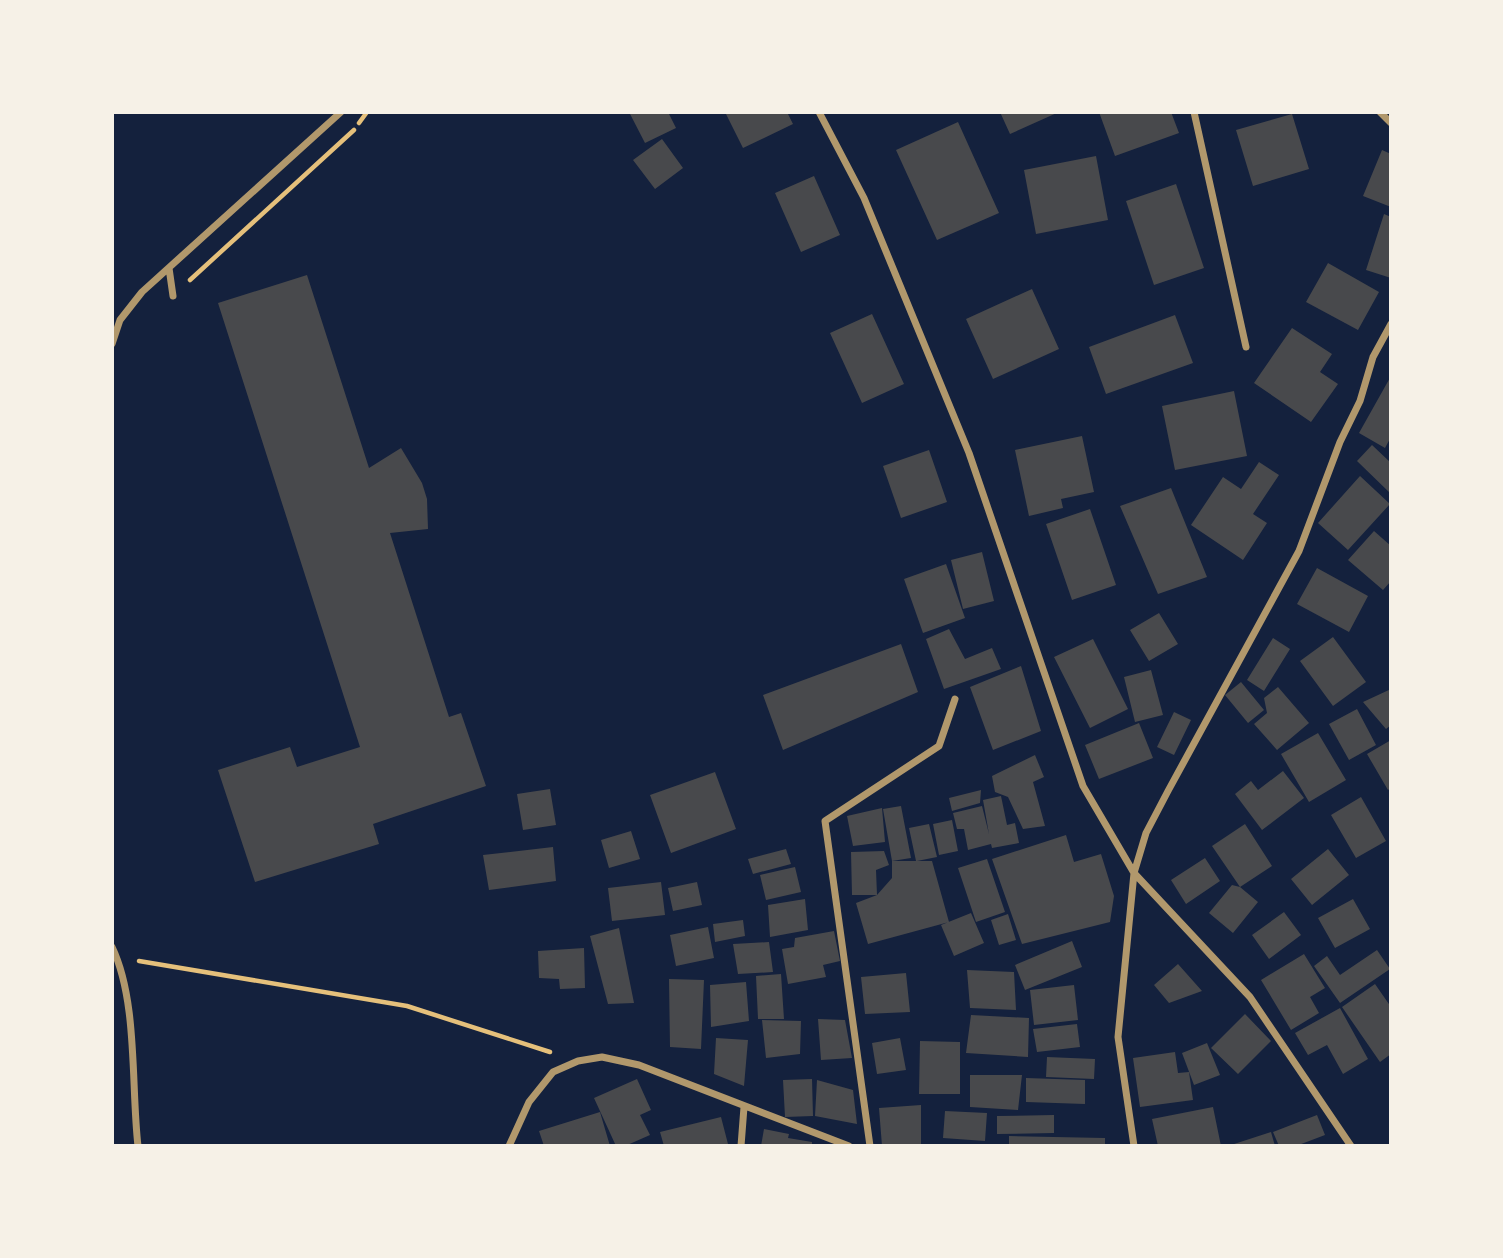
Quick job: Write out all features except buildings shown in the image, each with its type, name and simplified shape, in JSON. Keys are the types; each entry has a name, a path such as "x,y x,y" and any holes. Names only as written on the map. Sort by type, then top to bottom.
{"street":[{"path":"112,344 116,320 142,292 341,112"},
{"path":"819,112 864,198 969,453 1083,786 1134,873 1250,997 1352,1146"},
{"path":"1194,112 1246,347"},
{"path":"1380,112 1391,123"},
{"path":"169,268 173,296"},
{"path":"1134,1146 1118,1037 1134,873 1157,812 1299,551 1340,442 1360,401 1373,357 1391,324"},
{"path":"870,1146 825,821 939,746 955,699"},
{"path":"112,947 117,958 130,1026 138,1146"},
{"path":"509,1146 519,1122 541,1085 553,1072 578,1061 602,1056 620,1059 849,1146"},
{"path":"741,1146 744,1107"}],"path":[{"path":"173,296 350,134 367,112"},
{"path":"117,958 407,1006 578,1061"}]}
